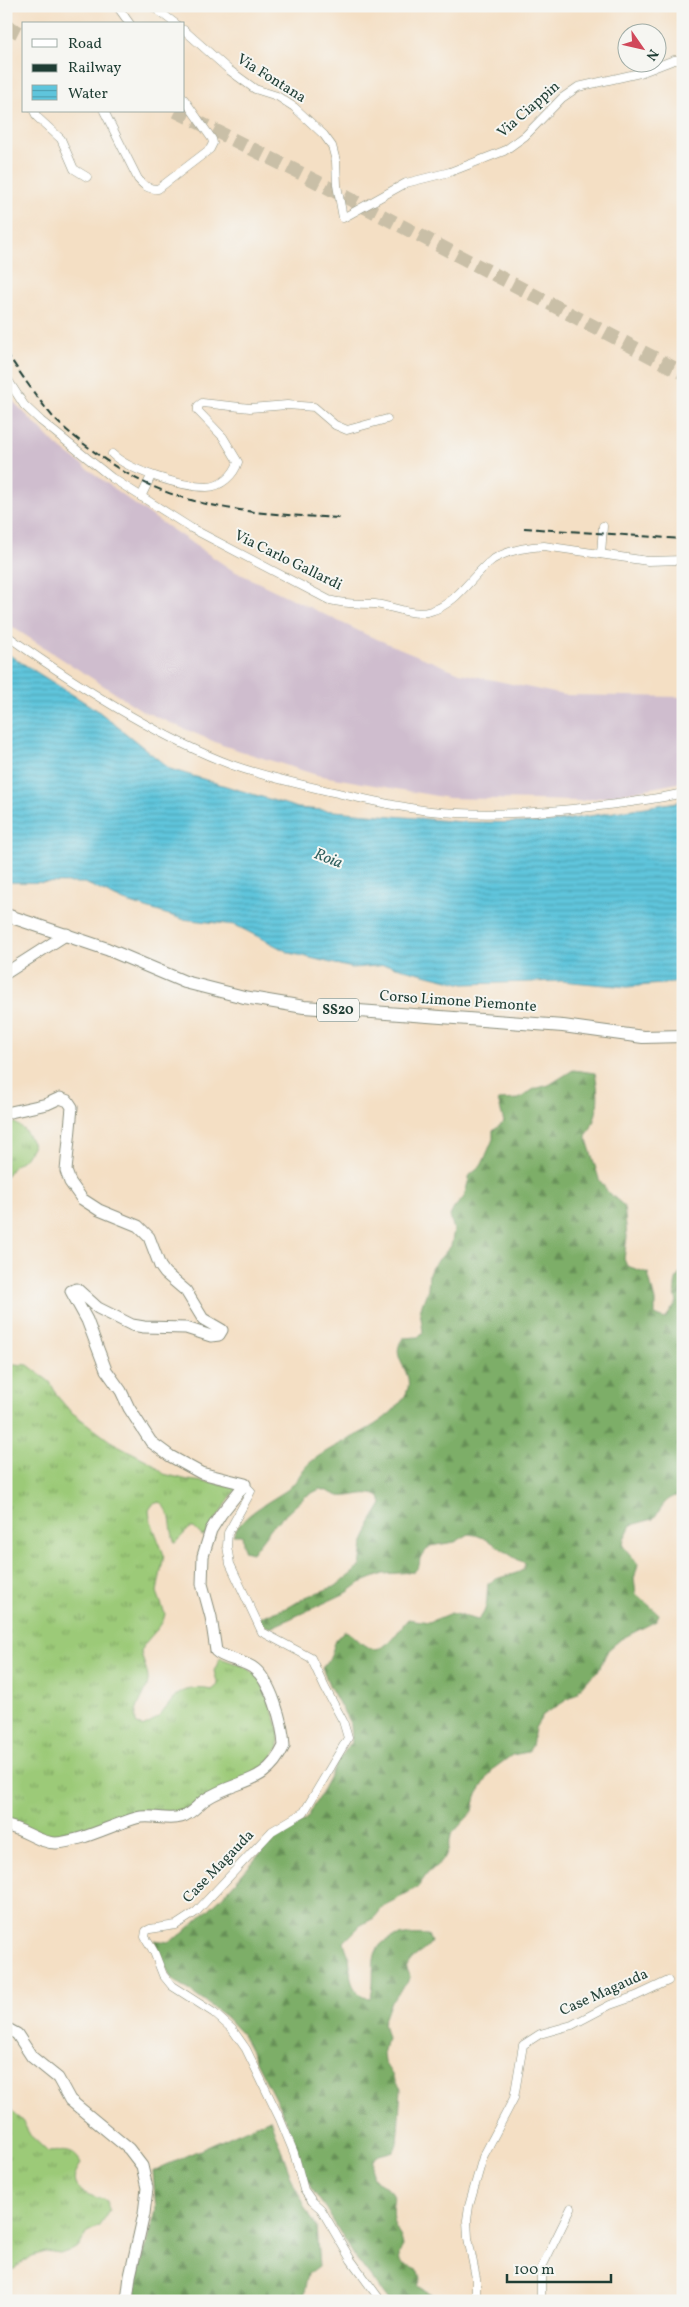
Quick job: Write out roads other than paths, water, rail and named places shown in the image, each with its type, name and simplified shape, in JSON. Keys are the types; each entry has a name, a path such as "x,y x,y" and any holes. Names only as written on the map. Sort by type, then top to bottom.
{"main road":[{"name":"Corso Limone Piemonte","path":"6,915 67,934 185,982 244,997 304,1007 563,1026 643,1037 683,1036"},
{"path":"6,973 67,934"},
{"path":"6,1113 47,1104 60,1098 68,1101 72,1108 66,1172 70,1182 82,1199 98,1210 138,1226 148,1237 160,1266 165,1273 186,1291 203,1319 222,1330 220,1335 211,1336 186,1328 132,1325 98,1308 77,1289 71,1291 87,1320 106,1370 152,1442 170,1456 201,1473 240,1482 246,1486 232,1500 212,1530 203,1556 202,1584 216,1650 252,1667 266,1682 284,1736 284,1746 274,1764 262,1775 235,1785 205,1800 180,1818 146,1816 72,1840 55,1843 6,1826"},
{"path":"6,2028 18,2034 36,2061 58,2078 70,2100 129,2149 142,2166 147,2188 144,2214 126,2301"}],"street":[{"path":"116,6 128,22"},
{"path":"152,6 173,22"},
{"name":"Via Fontana","path":"185,31 229,70 255,89 276,96 294,106 324,135 332,146 336,162 336,185 343,218"},
{"path":"674,60 683,66"},
{"name":"Via Ciappin","path":"343,218 406,183 450,172 504,151 525,136 562,98 578,87 640,73 674,60 683,60"},
{"path":"104,112 138,179 151,189 158,189 210,149 213,143 185,100"},
{"path":"34,112 37,117 61,139 74,169 87,178"},
{"name":"Via Carlo Gallardi","path":"6,377 24,405 112,478 191,528 330,600 352,605 373,604 405,611 431,612 454,598 493,560 516,551 544,546 648,561 683,560"},
{"path":"112,454 126,465 152,476 208,487 224,481 234,473 237,460 223,437 198,411 198,406 202,403 250,408 287,405 310,407 318,410 334,425 347,430 387,419"},
{"path":"141,497 152,476"},
{"path":"601,554 603,526"},
{"path":"6,635 85,687 160,731 232,765 326,790 430,811 506,813 564,810 664,798 683,793"},
{"name":"Case Magauda","path":"246,1486 250,1491 249,1496 228,1533 227,1546 230,1564 262,1632 311,1658 343,1721 348,1738 304,1812 272,1831 196,1912 176,1925 150,1929 146,1931 145,1937 154,1952 163,1975 172,1986 214,2013 232,2029 246,2049 280,2119 294,2153 304,2190 321,2209 351,2260 381,2301"},
{"name":"Case Magauda","path":"476,2301 476,2278 468,2238 468,2213 483,2157 514,2098 523,2045 540,2034 572,2025 610,2005 636,1996 668,1980"},
{"path":"541,2301 541,2269 571,2208"}],"water":[{"name":"Roia","path":"6,653 97,710 170,769 298,808 462,822 546,823 683,801 683,982 627,987 562,981 464,984 388,965 352,968 290,953 235,925 182,919 124,901 85,883 6,882"}],"tunnel":[{"path":"6,26 22,34"},
{"path":"178,112 302,174 683,373"}],"railway":[{"path":"6,352 41,402 61,425 83,444 118,468 147,484 177,496 239,510 340,518"},
{"path":"524,528 683,539"}]}
